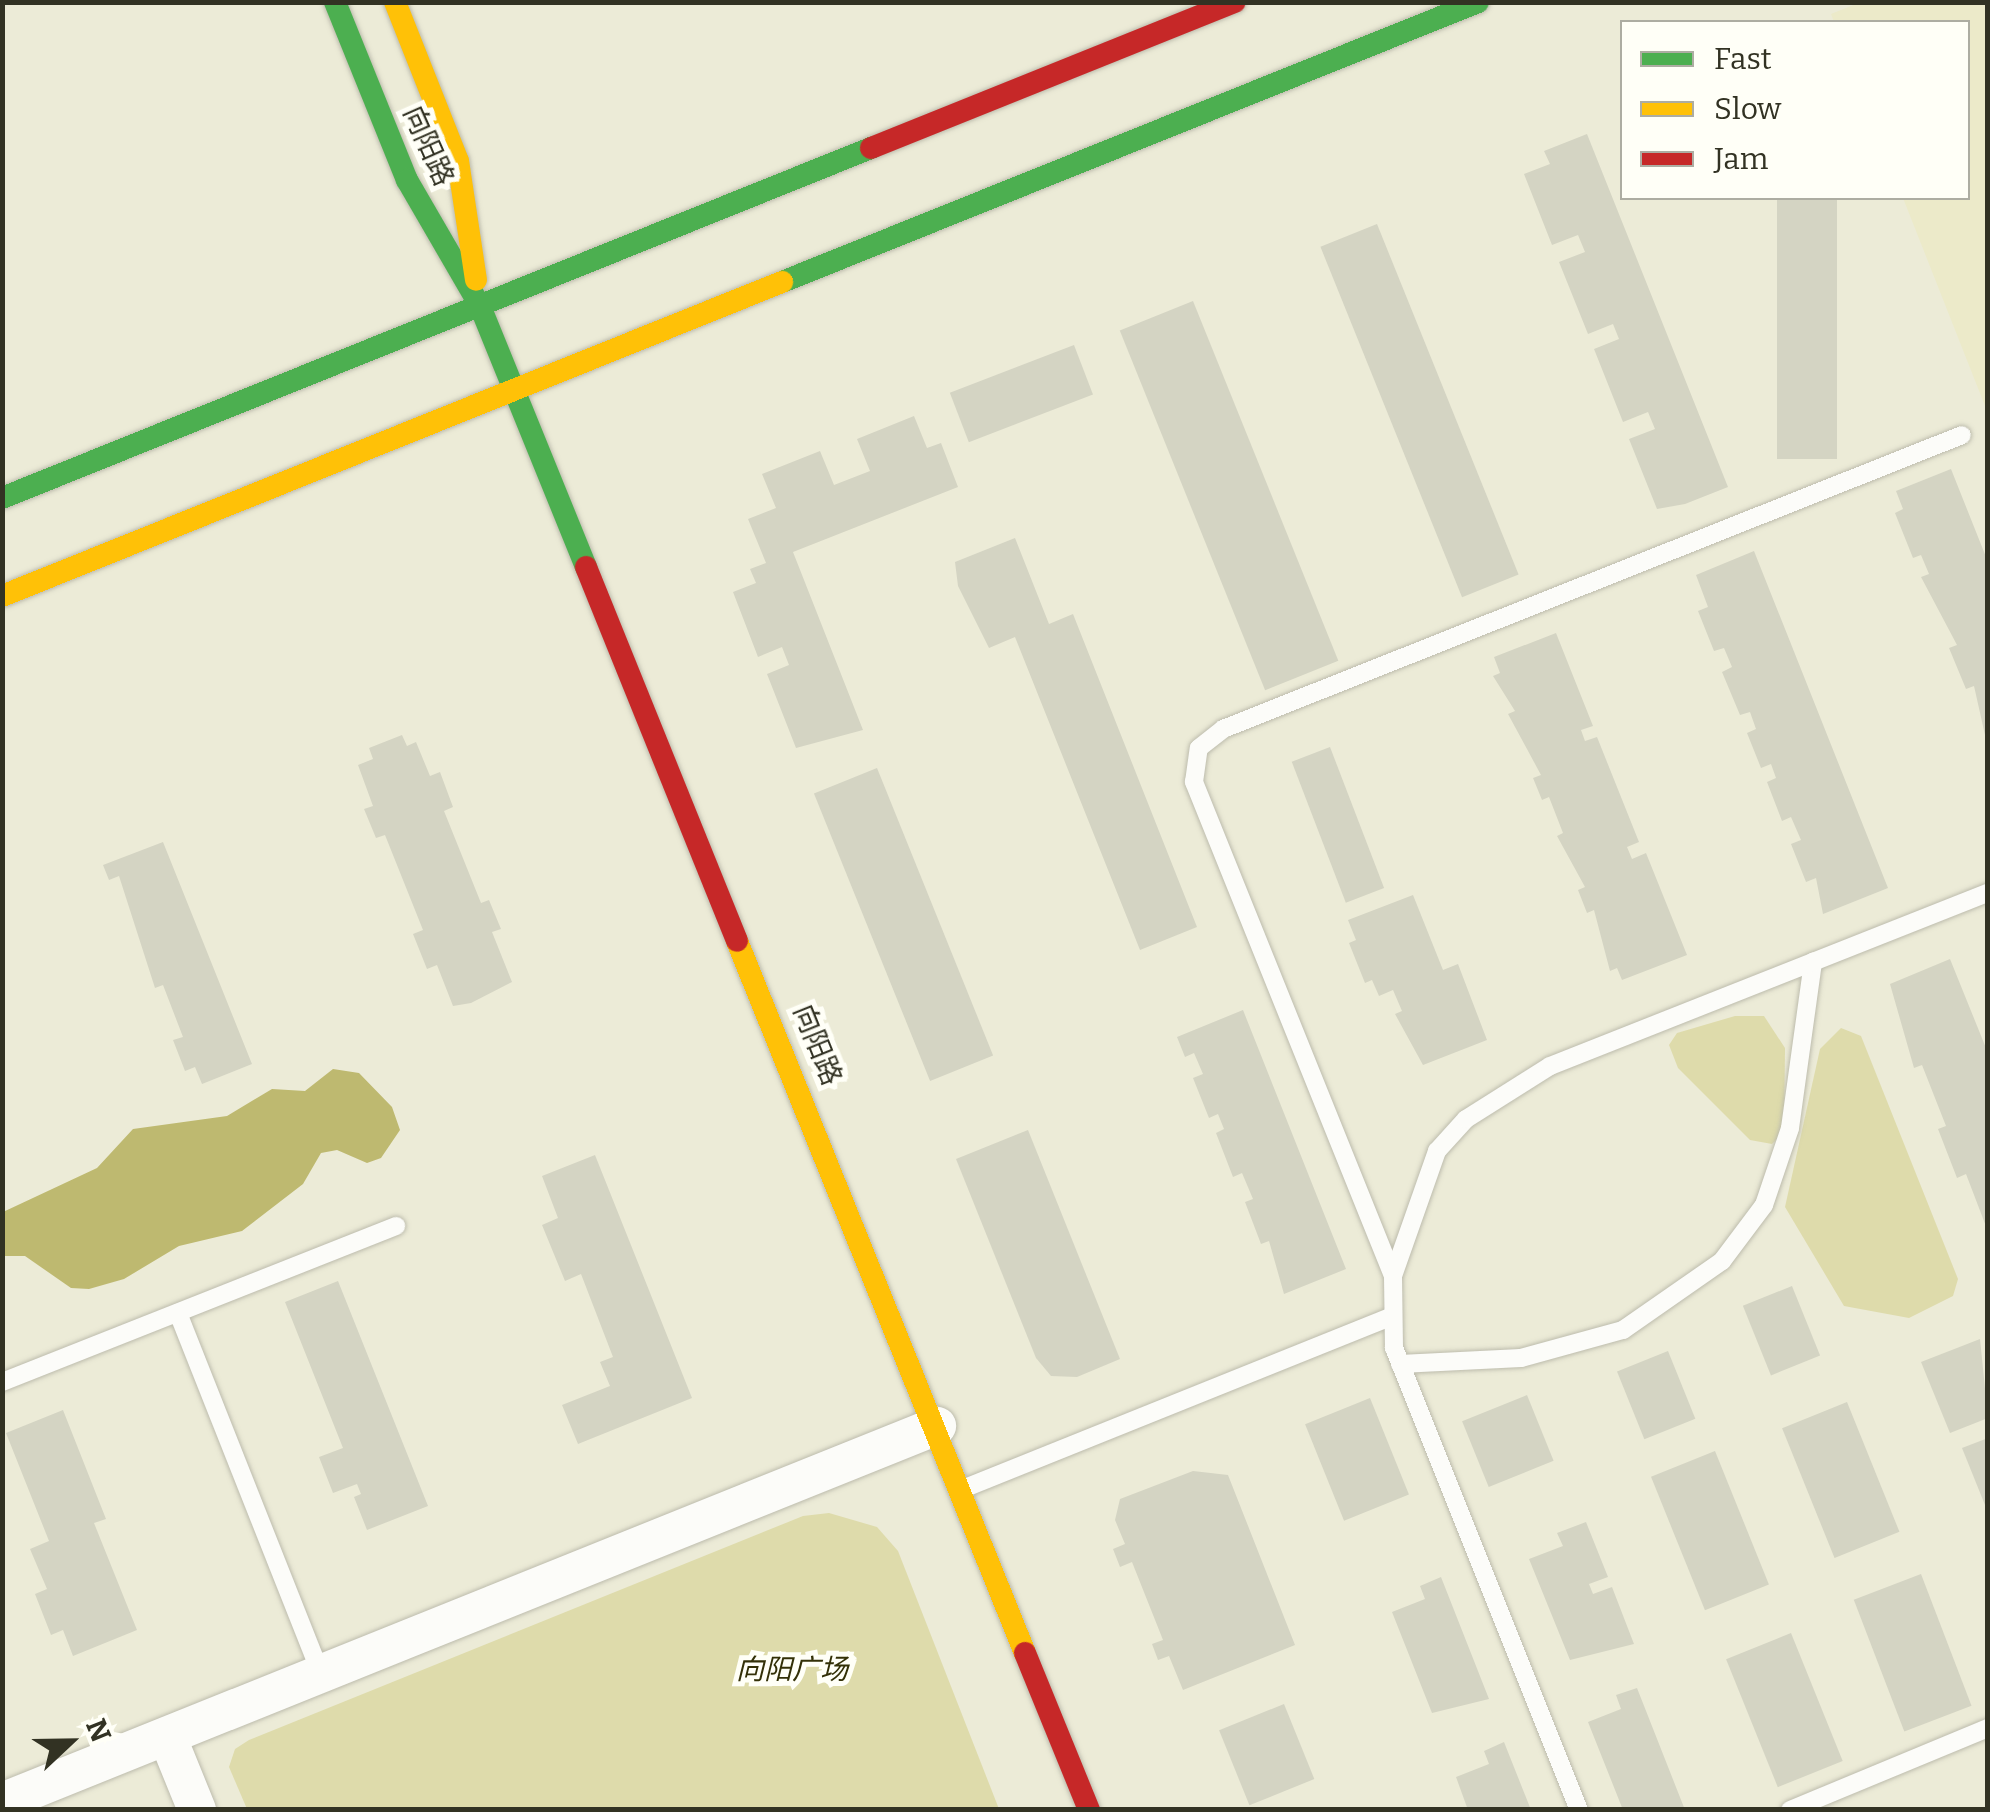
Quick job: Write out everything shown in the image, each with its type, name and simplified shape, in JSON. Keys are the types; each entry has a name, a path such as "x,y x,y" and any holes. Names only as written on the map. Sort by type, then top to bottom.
{"main road":[{"name":"向阳路","path":"335,2 406,180 480,306 937,1426 1089,1810"},
{"name":"向阳路","path":"394,2 458,161 480,306"},
{"path":"2,498 1235,2"},
{"path":"2,596 1478,2"}],"street":[{"path":"2,1802 937,1426"},
{"path":"167,1736 197,1810"}],"lane":[{"path":"1392,1276 1194,782 1198,748 1223,729 1962,435"},
{"path":"1579,1810 1400,1364 1392,1316 1392,1276 1406,1219 1437,1151 1478,1110 1550,1066 1988,893"},
{"path":"1400,1364 1521,1358 1623,1330 1722,1261 1764,1205 1790,1128 1812,962"},
{"path":"2,1382 396,1226"},
{"path":"178,1313 321,1674"},
{"path":"962,1490 1392,1316"},
{"path":"1790,1810 1988,1728"}],"shaded area":[{"path":"1861,2 1987,3 1987,411 1904,200 1970,200 1970,20 1833,20 1831,14"},
{"path":"333,1069 359,1073 392,1107 400,1130 381,1158 367,1163 337,1150 321,1153 303,1184 242,1231 179,1246 124,1279 89,1289 71,1288 25,1256 3,1256 3,1212 97,1168 133,1129 227,1116 272,1089 305,1091"}],"green space":[{"path":"1735,1016 1764,1016 1785,1048 1784,1132 1772,1144 1750,1140 1678,1068 1669,1045 1677,1033"},
{"path":"1841,1028 1861,1036 1958,1279 1953,1296 1909,1318 1844,1306 1785,1207 1820,1049"},
{"name":"向阳广场","path":"829,1513 877,1527 898,1551 999,1809 247,1809 229,1767 235,1749 249,1740 803,1516"}],"building":[{"path":"1587,134 1728,487 1685,504 1657,509 1629,439 1655,429 1648,412 1623,422 1594,349 1619,339 1613,324 1588,334 1559,262 1585,252 1578,235 1552,245 1524,174 1550,164 1544,151"},
{"path":"1777,200 1837,200 1837,459 1777,459"},
{"path":"1377,224 1519,574 1462,597 1320,247"},
{"path":"1193,301 1338,661 1265,690 1120,331"},
{"path":"1074,345 1093,394 969,442 950,393"},
{"path":"914,416 927,448 941,443 958,487 793,552 863,730 796,748 767,674 789,665 782,647 758,657 733,592 756,583 750,569 766,563 748,519 776,508 762,474 820,451 834,485 870,471 857,439"},
{"path":"1951,469 1988,562 1987,744 1974,686 1966,689 1949,648 1957,645 1921,577 1929,574 1921,555 1913,558 1895,513 1903,509 1896,491"},
{"path":"1015,538 1049,624 1073,614 1197,927 1140,950 1015,637 989,648 958,586 955,562"},
{"path":"1754,551 1888,888 1823,914 1816,878 1806,882 1791,844 1801,840 1791,817 1782,821 1767,782 1776,778 1771,764 1761,768 1747,733 1756,729 1750,712 1740,715 1722,672 1732,667 1724,648 1714,651 1698,611 1708,607 1696,575"},
{"path":"1556,633 1593,726 1581,730 1585,741 1597,737 1639,842 1627,847 1632,859 1646,853 1687,955 1622,980 1617,968 1610,971 1594,910 1587,913 1578,890 1585,887 1557,836 1563,833 1549,797 1542,800 1533,778 1541,775 1508,714 1515,711 1493,676 1500,673 1494,657"},
{"path":"402,735 407,746 416,742 430,776 440,772 453,807 444,811 481,903 489,900 501,929 492,932 512,982 471,1003 453,1006 437,965 427,969 413,934 423,930 385,835 376,838 364,809 373,806 358,765 373,759 369,748"},
{"path":"1330,747 1384,888 1346,903 1292,762"},
{"path":"877,768 993,1055 930,1081 814,793"},
{"path":"163,842 252,1064 202,1084 195,1067 185,1071 173,1040 183,1037 163,985 155,988 119,876 109,880 103,865"},
{"path":"1413,895 1443,970 1458,964 1487,1040 1423,1065 1395,1014 1402,1011 1393,990 1379,996 1372,980 1365,983 1349,943 1356,940 1348,920"},
{"path":"1950,959 1988,1053 1987,1229 1966,1174 1957,1178 1938,1129 1946,1126 1922,1065 1914,1068 1890,984"},
{"path":"1243,1010 1346,1269 1284,1294 1269,1241 1261,1244 1245,1202 1253,1199 1242,1173 1233,1177 1216,1133 1224,1129 1218,1114 1209,1118 1193,1078 1203,1074 1194,1053 1185,1057 1177,1037"},
{"path":"1028,1130 1120,1359 1077,1377 1051,1376 1036,1358 956,1159"},
{"path":"595,1155 692,1398 578,1444 562,1405 610,1386 600,1362 613,1357 581,1274 565,1281 542,1225 558,1218 542,1176"},
{"path":"338,1281 428,1506 367,1530 354,1497 361,1494 357,1484 333,1493 319,1457 343,1448 285,1302"},
{"path":"1792,1286 1820,1356 1771,1375 1743,1306"},
{"path":"1980,1339 1988,1418 1950,1433 1921,1362"},
{"path":"1668,1351 1695,1419 1644,1439 1617,1372"},
{"path":"1527,1395 1554,1461 1489,1487 1462,1421"},
{"path":"1370,1398 1409,1494 1344,1521 1305,1424"},
{"path":"1847,1402 1899,1532 1835,1558 1782,1428"},
{"path":"63,1410 106,1519 94,1523 137,1630 73,1656 63,1630 51,1635 35,1594 47,1589 30,1549 49,1541 6,1433"},
{"path":"1988,1438 1988,1510 1987,1510 1962,1448"},
{"path":"1715,1451 1769,1585 1705,1610 1651,1477"},
{"path":"1193,1471 1228,1475 1295,1645 1183,1690 1169,1656 1158,1660 1152,1644 1163,1640 1132,1562 1120,1567 1113,1549 1125,1544 1115,1520 1120,1499"},
{"path":"1586,1522 1608,1577 1589,1584 1593,1594 1612,1587 1634,1644 1570,1660 1529,1559 1563,1546 1557,1533"},
{"path":"1921,1574 1972,1706 1904,1731 1854,1600"},
{"path":"1441,1577 1489,1699 1432,1713 1392,1612 1425,1599 1420,1586"},
{"path":"1791,1633 1843,1761 1778,1787 1726,1659"},
{"path":"1637,1688 1685,1810 1623,1810 1588,1722 1621,1709 1616,1695"},
{"path":"1284,1704 1314,1779 1249,1805 1219,1730"},
{"path":"1504,1742 1531,1810 1468,1810 1456,1777 1489,1764 1484,1751"}],"traffic: fast":[{"path":"335,2 407,180 480,306 586,567"},
{"path":"782,282 1478,2"},
{"path":"2,498 871,148"}],"traffic: slow":[{"path":"395,2 458,161 476,280"},
{"path":"2,596 782,282"},
{"path":"737,941 1025,1653"}],"traffic: jam":[{"path":"871,148 1235,2"},
{"path":"586,567 737,941"},
{"path":"1025,1653 1089,1810"}]}
